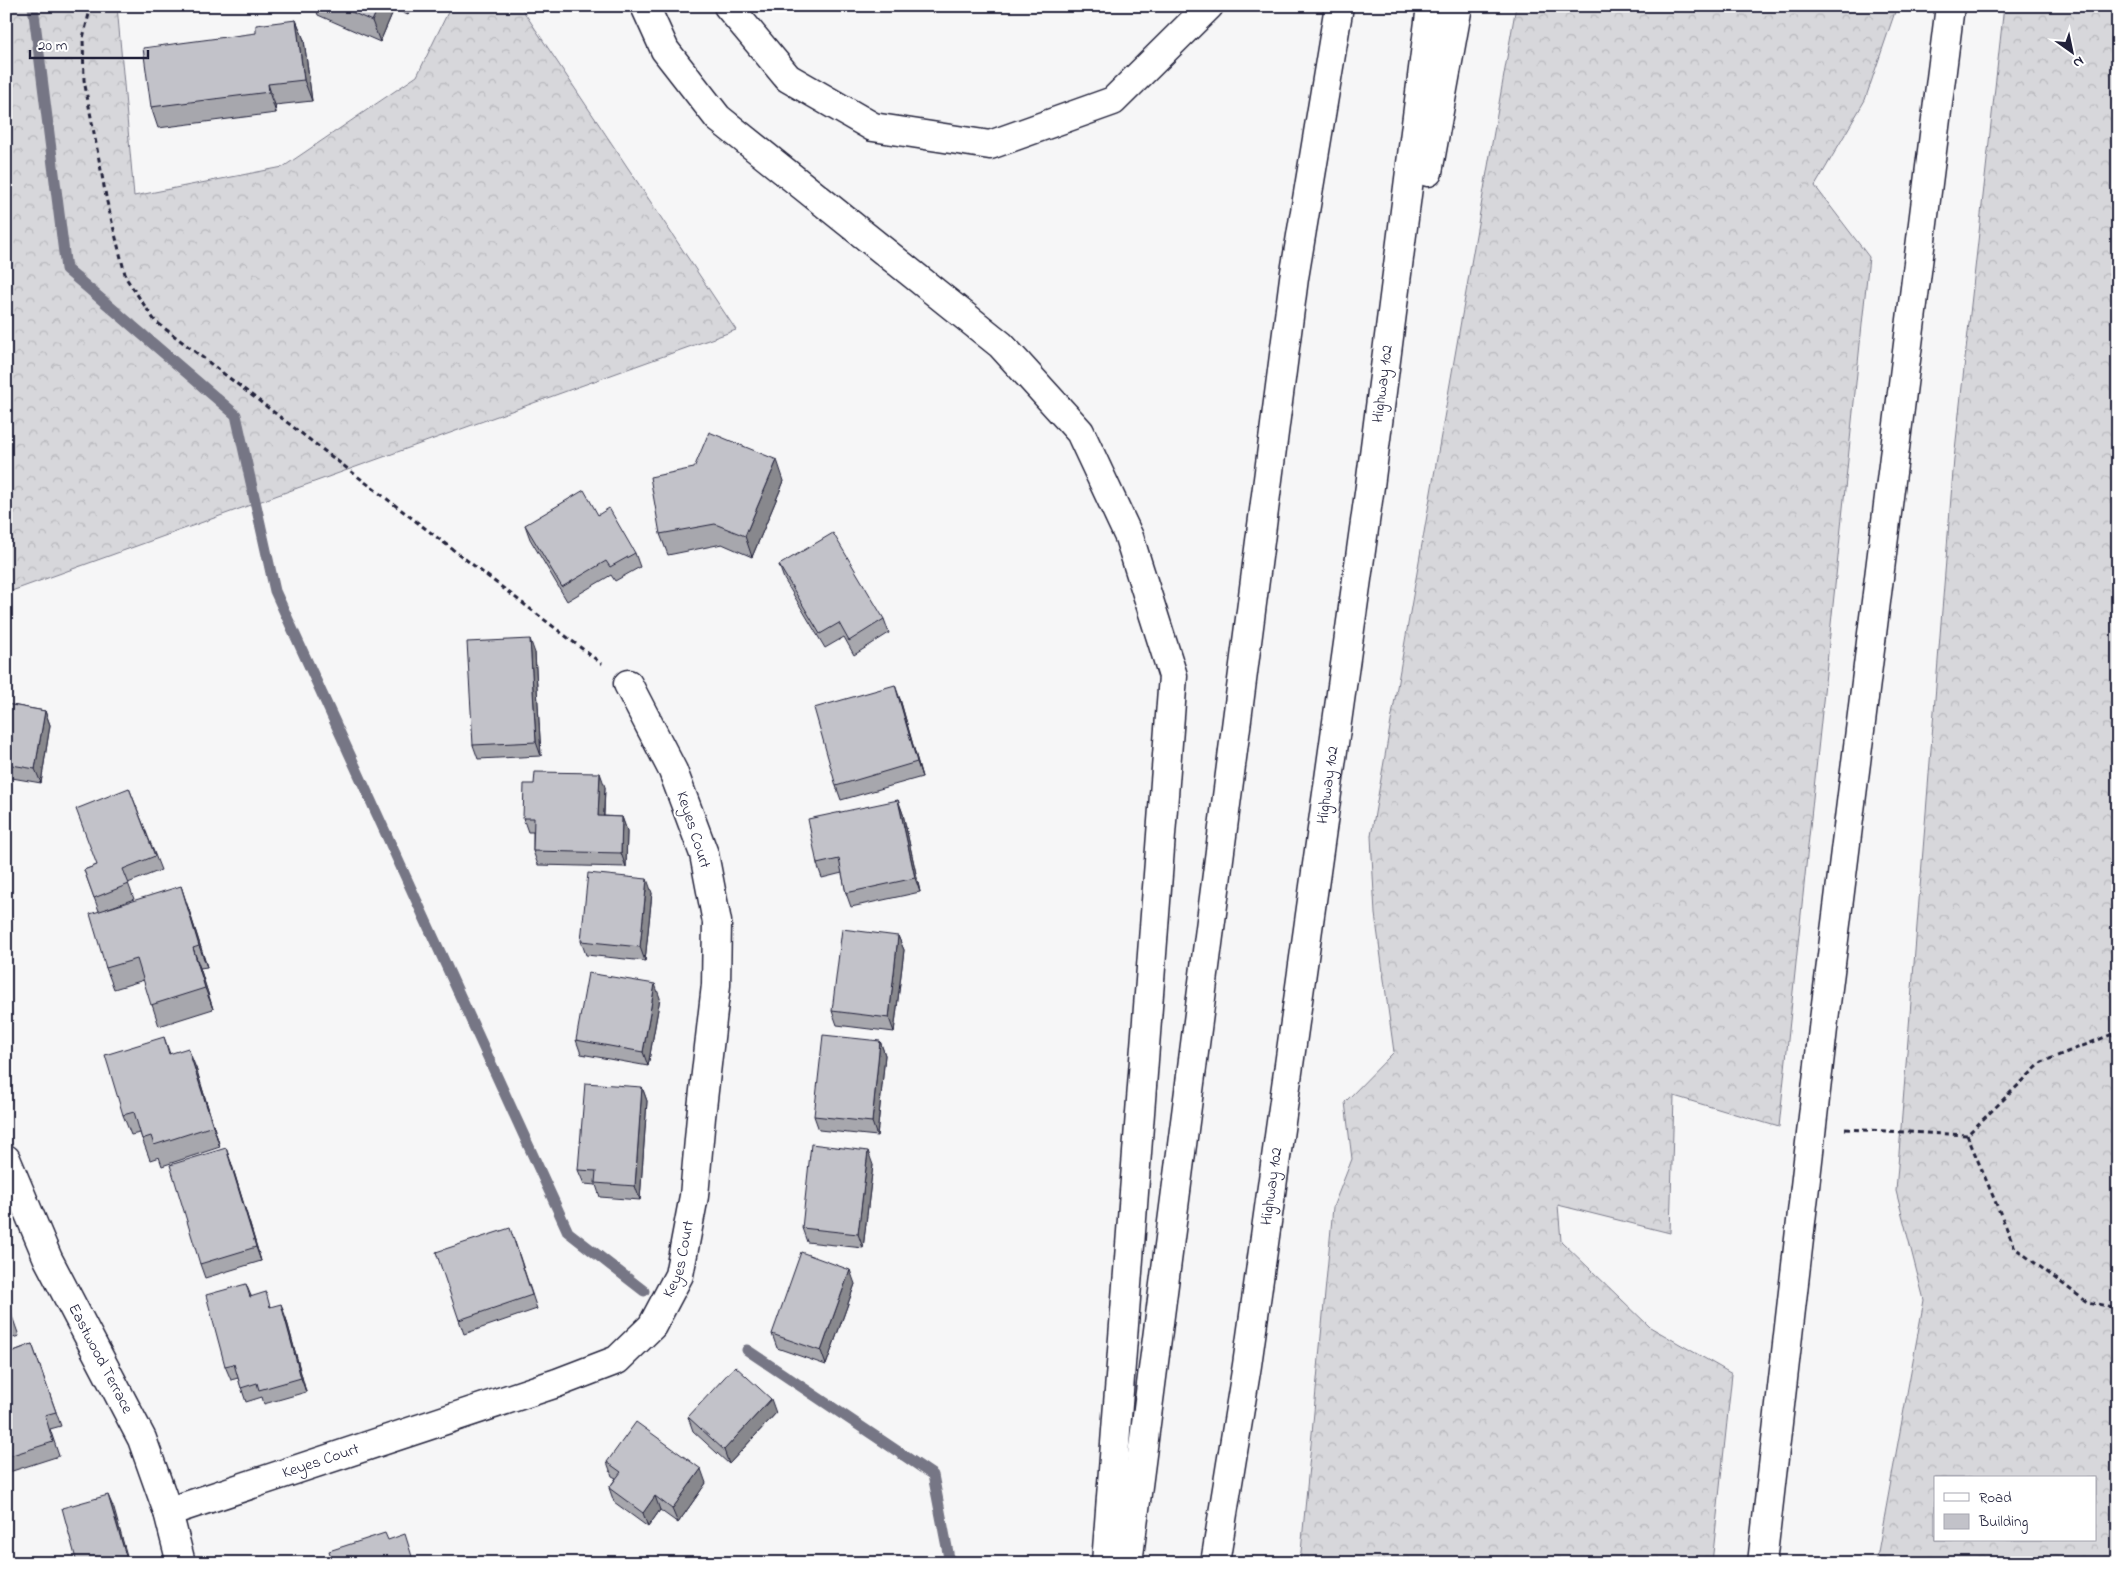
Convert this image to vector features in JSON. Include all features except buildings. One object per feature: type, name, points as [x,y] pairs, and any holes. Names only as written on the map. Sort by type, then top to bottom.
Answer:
[{"type":"main road","points":[[645,6],[664,50],[718,118],[1001,345],[1080,432],[1129,537],[1173,676],[1106,1563]]},
{"type":"main road","points":[[728,6],[788,78],[872,127],[990,145],[1113,101],[1209,6]]},
{"type":"main road","points":[[1128,1563],[1294,278],[1339,6]]},
{"type":"main road","name":"Highway 102","points":[[1215,1563],[1250,1345],[1370,486],[1432,6]]},
{"type":"main road","points":[[1370,486],[1458,6]]},
{"type":"main road","points":[[1762,1563],[1812,1128],[1950,6]]},
{"type":"main road","name":"Keyes Court","points":[[168,1512],[566,1379],[617,1360],[652,1326],[678,1275],[694,1196],[700,1117],[716,985],[717,922],[704,854],[677,780],[628,684]]},
{"type":"main road","name":"Eastwood Terrace","points":[[6,1160],[48,1259],[142,1439],[168,1512],[181,1563]]},
{"type":"path","points":[[91,6],[84,38],[84,80],[107,202],[126,278],[155,321],[628,684]]},
{"type":"path","points":[[1812,1128],[1967,1135],[2042,1062],[2118,1032]]},
{"type":"path","points":[[1967,1135],[2015,1248],[2087,1302],[2118,1308]]},
{"type":"green space","points":[[6,6],[117,6],[134,196],[283,167],[417,76],[451,6],[520,6],[736,330],[6,593]]},
{"type":"green space","points":[[1516,6],[1897,6],[1865,100],[1815,186],[1869,257],[1779,1127],[1674,1096],[1670,1233],[1558,1205],[1561,1241],[1650,1327],[1732,1374],[1712,1563],[1300,1563],[1333,1207],[1352,1159],[1345,1102],[1394,1052],[1375,914],[1371,836]]},
{"type":"green space","points":[[2004,6],[2118,6],[2118,1563],[1876,1563],[1924,1300],[1896,1191],[1954,459]]},
{"type":"waterway","points":[[33,6],[66,269],[236,415],[275,591],[568,1232],[644,1291]]},
{"type":"waterway","points":[[747,1350],[933,1475],[950,1563]]}]
